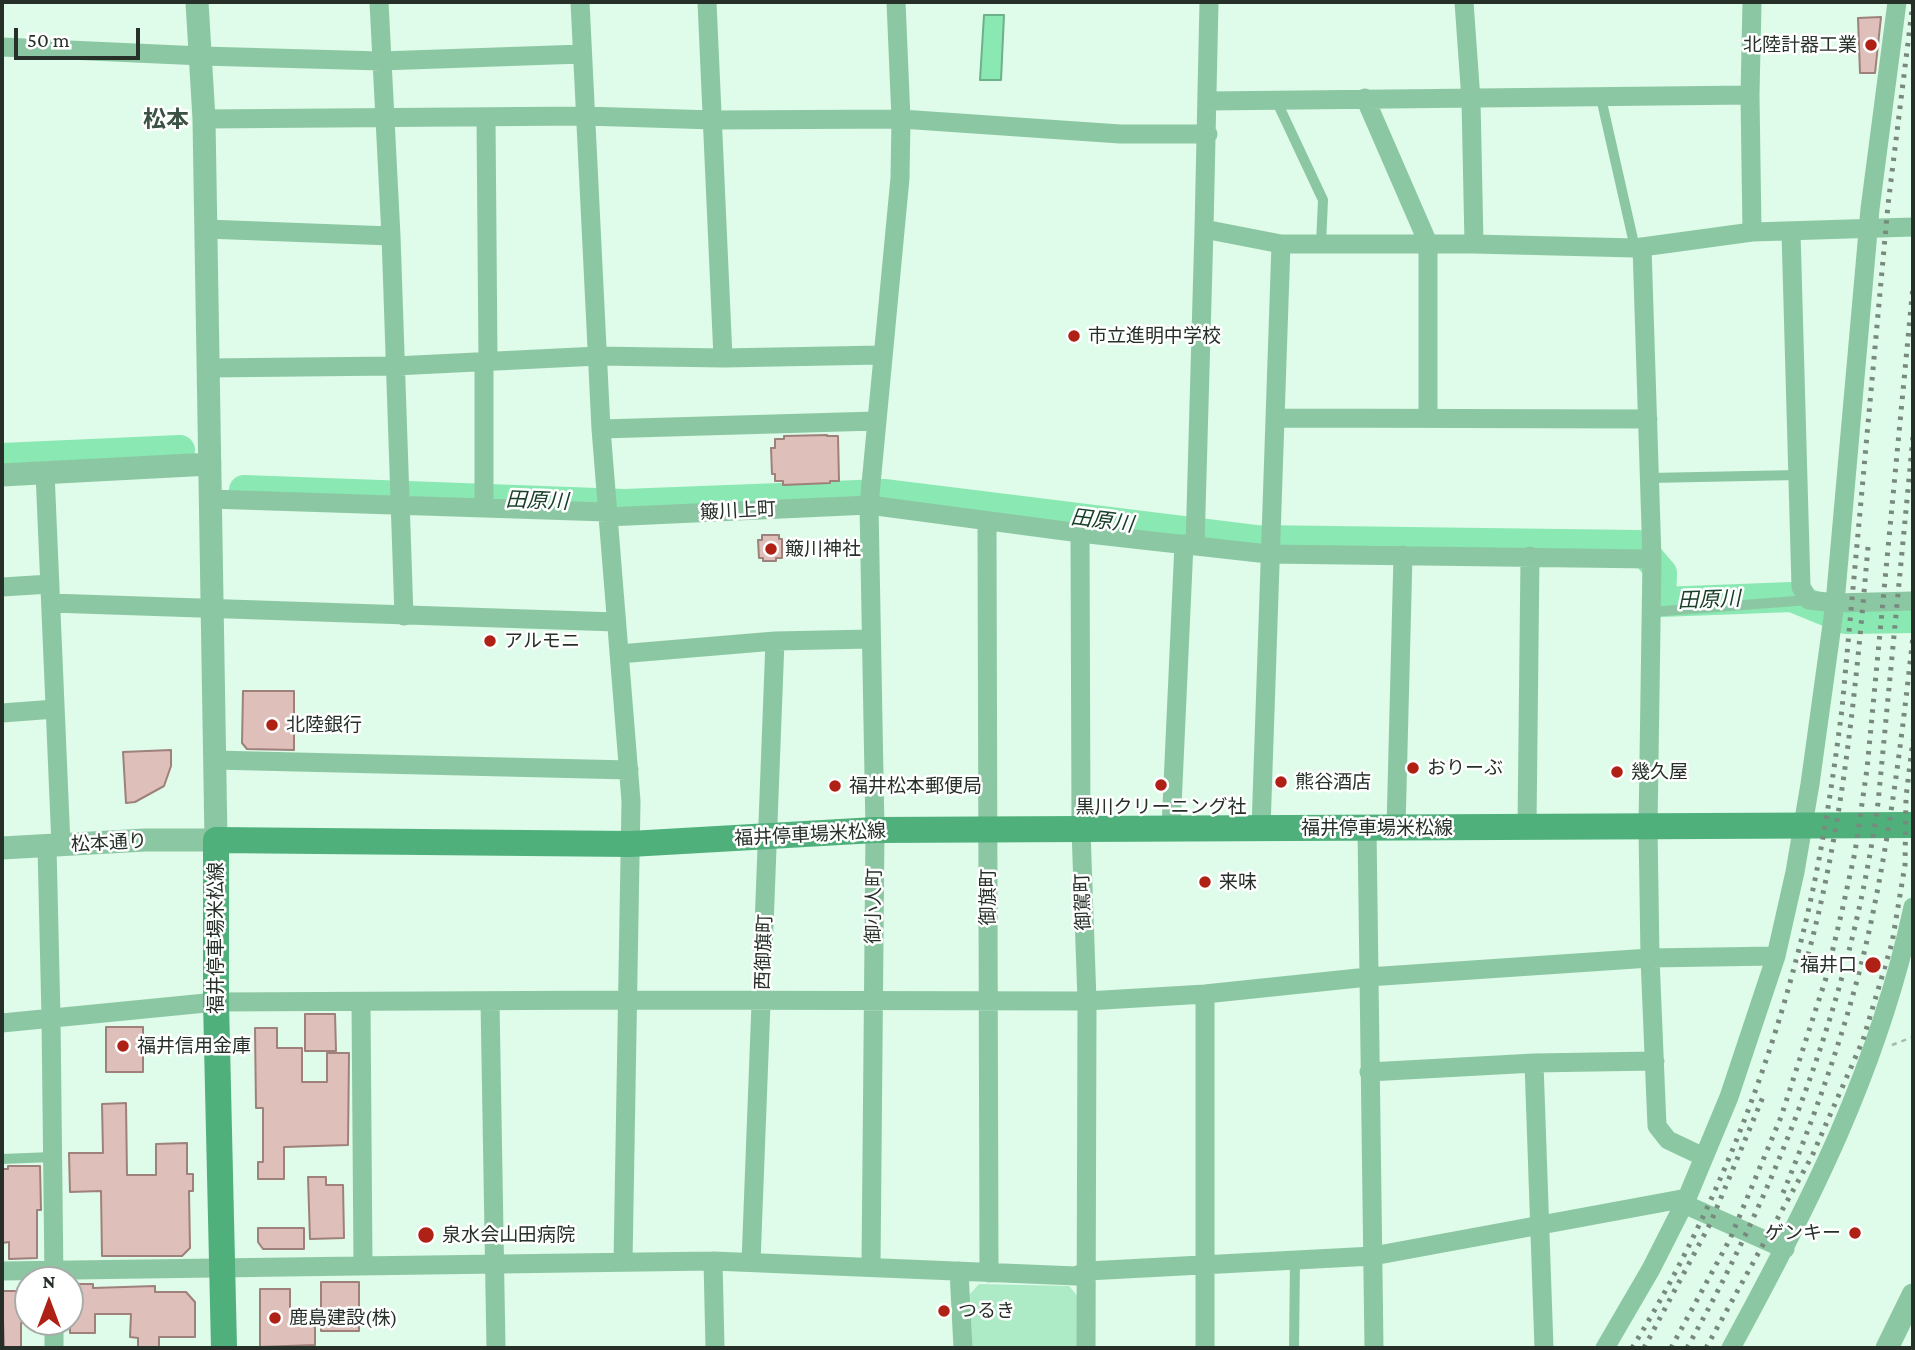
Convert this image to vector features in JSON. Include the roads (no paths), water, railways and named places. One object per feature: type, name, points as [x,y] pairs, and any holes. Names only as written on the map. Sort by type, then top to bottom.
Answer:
[{"type":"main road","name":"福井停車場米松線","points":[[224,1348],[216,1002],[216,841],[630,844],[875,830],[1913,825]]},
{"type":"street","points":[[197,2],[204,119],[216,841]]},
{"type":"street","points":[[379,2],[391,236],[404,616]]},
{"type":"street","points":[[580,2],[606,514],[629,770],[623,1262]]},
{"type":"street","points":[[707,2],[723,358]]},
{"type":"street","name":"御小人町","points":[[871,1266],[875,830],[870,505],[900,178],[897,2]]},
{"type":"street","points":[[1171,828],[1190,545],[1208,134],[1209,2]]},
{"type":"street","points":[[1464,2],[1471,100],[1474,244]]},
{"type":"street","points":[[1752,2],[1752,232]]},
{"type":"street","points":[[1605,1348],[1651,1269],[1686,1201],[1729,1097],[1776,956],[1802,826],[1836,603],[1868,229],[1897,2]]},
{"type":"street","points":[[3,42],[202,57],[381,61],[582,54]]},
{"type":"street","points":[[1208,101],[1750,95]]},
{"type":"street","points":[[1365,98],[1428,243],[1428,418]]},
{"type":"street","points":[[204,119],[586,116],[714,120],[901,119],[1120,134],[1208,134]]},
{"type":"street","points":[[484,507],[486,117]]},
{"type":"street","points":[[1204,229],[1281,244],[1428,243],[1638,247],[1752,232],[1913,227]]},
{"type":"street","points":[[206,229],[391,236]]},
{"type":"street","points":[[1791,232],[1801,587],[1810,600],[1836,603],[1913,601]]},
{"type":"street","points":[[1261,828],[1268,554],[1281,244]]},
{"type":"street","points":[[1638,247],[1652,559],[1648,827],[1657,1126],[1668,1140],[1704,1157]]},
{"type":"street","points":[[208,368],[395,366],[598,356],[723,358],[882,355]]},
{"type":"street","points":[[1275,418],[1647,419]]},
{"type":"street","points":[[601,429],[876,421]]},
{"type":"street","points":[[2,475],[210,464]]},
{"type":"street","points":[[45,472],[55,709],[51,1018],[53,1266]]},
{"type":"street","name":"簸川上町","points":[[210,499],[484,507],[606,514],[870,505],[987,522],[1268,554],[1652,559]]},
{"type":"street","name":"御旗町","points":[[987,522],[989,1273]]},
{"type":"street","name":"御駕町","points":[[1080,533],[1081,830],[1087,1001],[1086,1348]]},
{"type":"street","points":[[1396,828],[1403,555]]},
{"type":"street","points":[[1527,827],[1530,556]]},
{"type":"street","points":[[2,587],[211,608],[616,622]]},
{"type":"street","points":[[619,654],[775,641],[871,639]]},
{"type":"street","name":"西御旗町","points":[[751,1262],[775,641]]},
{"type":"street","points":[[2,713],[55,709]]},
{"type":"street","points":[[214,760],[629,770]]},
{"type":"street","points":[[1367,828],[1374,1348]]},
{"type":"street","name":"松本通り","points":[[2,848],[145,840],[216,841]]},
{"type":"street","points":[[1731,1348],[1785,1249],[1831,1156],[1870,1059],[1894,986],[1913,907]]},
{"type":"street","points":[[2,1023],[216,1002],[1087,1001],[1205,994],[1368,977],[1650,958],[1776,956]]},
{"type":"street","points":[[1205,994],[1205,1348]]},
{"type":"street","points":[[490,1001],[496,1348]]},
{"type":"street","points":[[361,1002],[363,1265]]},
{"type":"street","points":[[1369,1072],[1534,1063],[1654,1061]]},
{"type":"street","points":[[1534,1063],[1544,1348]]},
{"type":"street","points":[[84,1274],[222,1267],[713,1261],[1076,1276],[1087,1271],[1373,1256],[1540,1224],[1686,1201],[1785,1249]]},
{"type":"street","points":[[713,1261],[715,1348]]},
{"type":"street","points":[[959,1271],[963,1348]]},
{"type":"street","points":[[1887,1348],[1913,1295]]},
{"type":"lane","points":[[1601,98],[1638,247]]},
{"type":"lane","points":[[1276,99],[1323,200],[1321,244]]},
{"type":"lane","points":[[1649,478],[1798,475]]},
{"type":"lane","points":[[1651,612],[1810,600]]},
{"type":"lane","points":[[2,1158],[52,1157]]},
{"type":"lane","points":[[1294,1348],[1295,1260]]},
{"type":"waterway","name":"田原川","points":[[2,458],[180,450]]},
{"type":"waterway","name":"田原川","points":[[244,490],[624,504],[884,494],[1255,540],[1638,545],[1662,573],[1661,602],[1792,597],[1846,619],[1913,618]]},
{"type":"railway","points":[[1632,1348],[1683,1258],[1747,1113],[1781,1013],[1811,901],[1842,709],[1888,205],[1913,2]]},
{"type":"railway","points":[[1671,1348],[1730,1239],[1781,1117],[1826,978],[1842,911],[1855,852],[1867,769],[1913,286]]},
{"type":"railway","points":[[1687,1348],[1753,1219],[1782,1152],[1831,1015],[1850,945],[1878,803],[1913,437]]},
{"type":"railway","points":[[1808,955],[1840,804],[1868,547]]},
{"type":"railway","points":[[1783,1193],[1831,1066],[1868,936],[1895,787],[1913,636]]},
{"type":"railway","points":[[1706,1348],[1812,1156],[1863,1040],[1892,943],[1905,865],[1906,797],[1913,740]]},
{"type":"railway","points":[[1644,1348],[1710,1224],[1765,1092]]},
{"type":"place","name":"北陸計器工業","points":[[1871,45]]},
{"type":"place","name":"市立進明中学校","points":[[1074,336]]},
{"type":"place","name":"簸川神社","points":[[771,549]]},
{"type":"place","name":"アルモニ","points":[[490,641]]},
{"type":"place","name":"北陸銀行","points":[[272,725]]},
{"type":"place","name":"おりーぶ","points":[[1413,768]]},
{"type":"place","name":"幾久屋","points":[[1617,772]]},
{"type":"place","name":"熊谷酒店","points":[[1281,782]]},
{"type":"place","name":"黒川クリーニング社","points":[[1161,785]]},
{"type":"place","name":"福井松本郵便局","points":[[835,786]]},
{"type":"place","name":"来味","points":[[1205,882]]},
{"type":"place","name":"福井口","points":[[1873,965]]},
{"type":"place","name":"福井信用金庫","points":[[123,1046]]},
{"type":"place","name":"ゲンキー","points":[[1855,1233]]},
{"type":"place","name":"泉水会山田病院","points":[[426,1235]]},
{"type":"place","name":"つるき","points":[[944,1311]]},
{"type":"place","name":"鹿島建設(株)","points":[[275,1318]]},
{"type":"district","name":"松本","points":[[166,120]]}]
